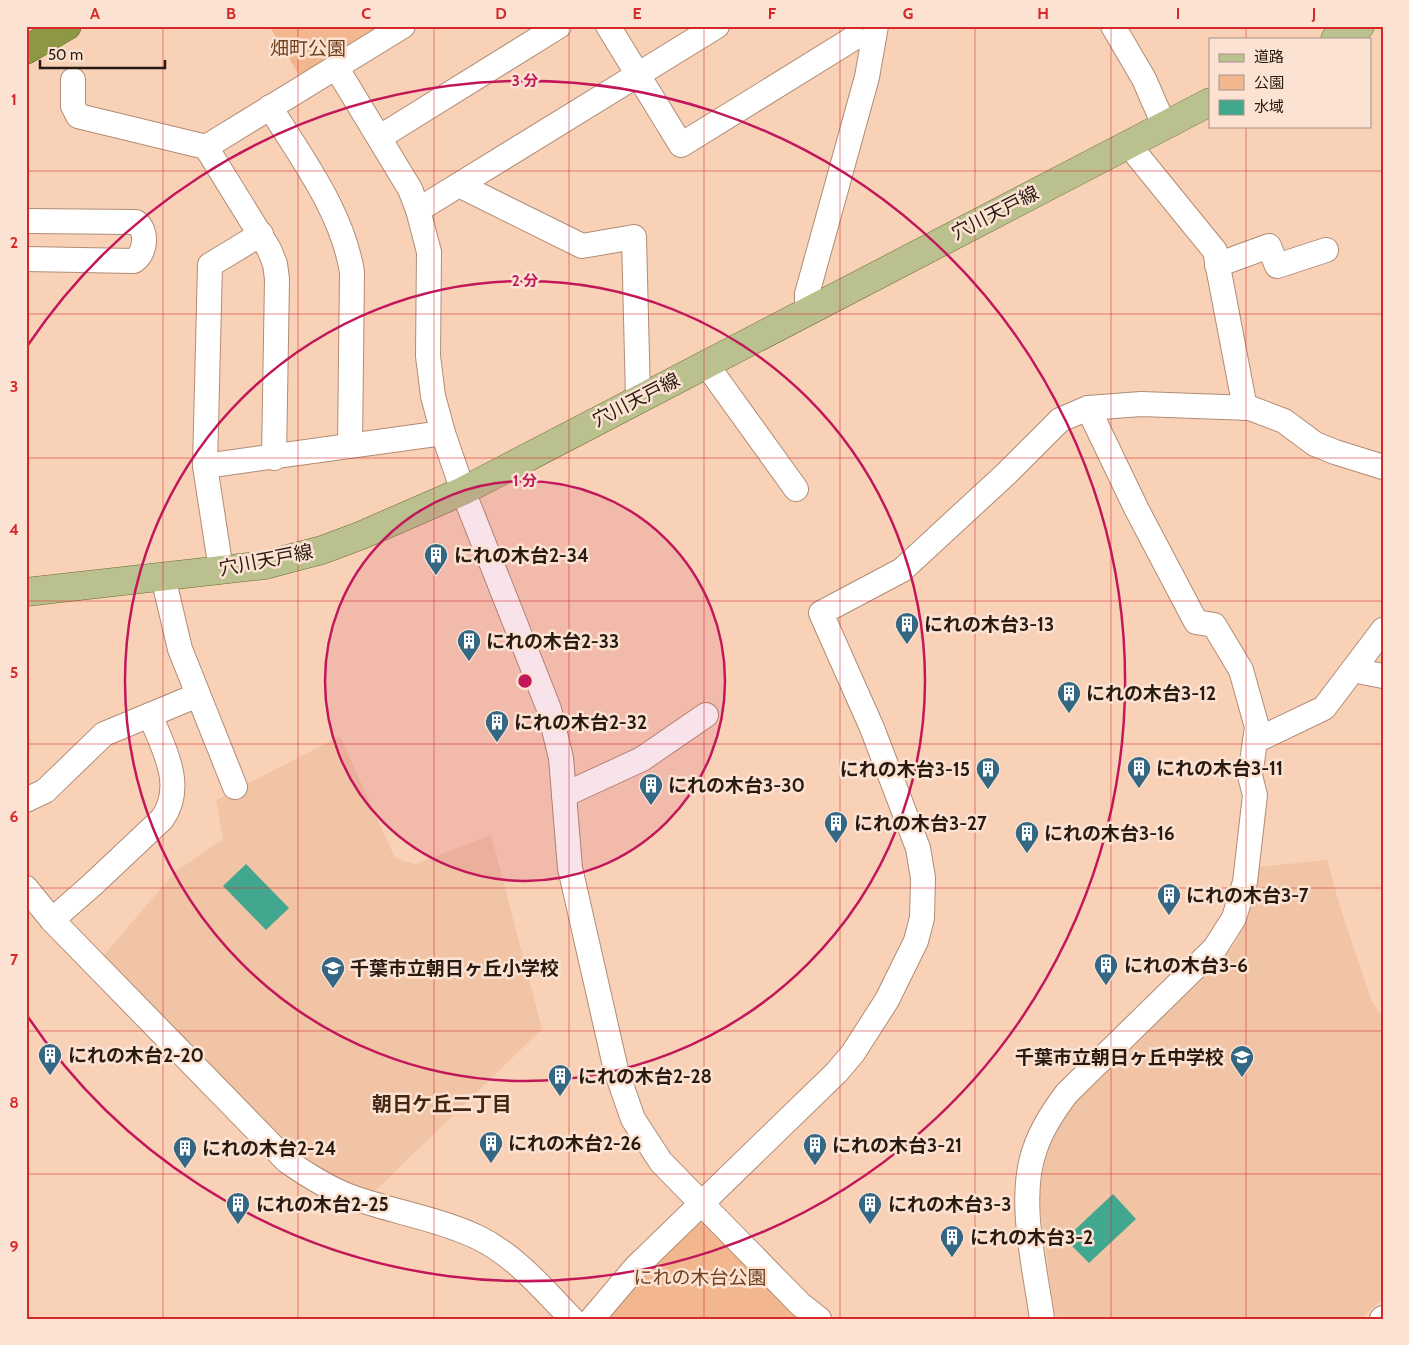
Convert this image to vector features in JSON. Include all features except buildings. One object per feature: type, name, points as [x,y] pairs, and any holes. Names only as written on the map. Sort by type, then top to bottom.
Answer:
[{"type":"highway","points":[[26,50],[67,26]]},
{"type":"main road","points":[[1338,38],[1360,26]]},
{"type":"main road","name":"穴川天戸線","points":[[26,592],[264,565],[322,550],[362,535],[463,490],[1209,102]]},
{"type":"street","points":[[206,147],[403,26]]},
{"type":"street","points":[[380,137],[559,26]]},
{"type":"street","points":[[608,26],[681,145],[851,32],[870,55]]},
{"type":"street","points":[[418,210],[717,26]]},
{"type":"street","points":[[807,312],[807,294],[867,77],[876,26]]},
{"type":"street","points":[[1113,26],[1144,79],[1164,125]]},
{"type":"street","points":[[336,67],[410,189],[418,210],[429,252],[428,356],[430,378],[443,434],[549,709],[561,758],[570,868],[616,1070],[626,1103],[633,1119],[661,1162],[800,1304],[819,1319]]},
{"type":"street","points":[[72,80],[73,106],[78,116],[206,147],[261,234],[275,264],[277,279],[274,458]]},
{"type":"street","points":[[270,107],[326,198],[344,236],[349,255],[352,272],[350,446]]},
{"type":"street","points":[[1128,144],[1215,251],[1245,408]]},
{"type":"street","points":[[459,185],[582,246],[634,237],[638,398]]},
{"type":"street","points":[[26,221],[136,222],[141,226],[143,234],[143,251],[134,261],[26,259]]},
{"type":"street","points":[[221,570],[205,466],[210,265],[261,234]]},
{"type":"street","points":[[1218,265],[1269,246],[1277,266],[1326,250]]},
{"type":"street","points":[[706,364],[796,488]]},
{"type":"street","points":[[592,1319],[636,1267],[836,1072],[853,1053],[887,1000],[916,941],[922,918],[923,878],[918,848],[872,728],[821,613],[902,570],[1006,474],[1060,420],[1088,408],[1141,404],[1250,408],[1284,421],[1315,444],[1383,467]]},
{"type":"street","points":[[1042,1319],[1027,1207],[1030,1168],[1035,1150],[1052,1113],[1068,1093],[1216,948],[1234,918],[1245,882],[1255,795],[1250,776],[1257,727],[1241,670],[1214,625],[1196,622],[1137,510],[1088,408]]},
{"type":"street","points":[[205,466],[443,434]]},
{"type":"street","points":[[163,577],[180,649],[235,786]]},
{"type":"street","points":[[1255,741],[1324,708],[1383,630]]},
{"type":"street","points":[[1353,670],[1383,676]]},
{"type":"street","points":[[26,800],[45,791],[104,734],[198,695]]},
{"type":"street","points":[[564,796],[642,759],[706,714]]},
{"type":"street","points":[[52,920],[92,885],[170,808],[173,775],[150,715]]},
{"type":"street","points":[[26,888],[52,920],[287,1160],[317,1180],[352,1197],[449,1225],[479,1238],[520,1266],[572,1319]]},
{"type":"shaded area","name":"千葉市立朝日ヶ丘小学校","points":[[340,736],[395,858],[415,864],[491,835],[542,1029],[374,1192],[335,1178],[297,1154],[103,956],[175,872],[223,839],[216,800]]},
{"type":"shaded area","name":"千葉市立朝日ヶ丘中学校","points":[[1327,860],[1342,913],[1372,1002],[1383,1017],[1383,1298],[1361,1319],[1061,1319],[1054,1314],[1039,1195],[1045,1157],[1062,1119],[1072,1106],[1225,956],[1236,942],[1253,902],[1259,867]]},
{"type":"green space","name":"畑町公園","points":[[269,26],[386,26],[301,78]]},
{"type":"green space","name":"にれの木台公園","points":[[706,1222],[810,1319],[601,1319],[694,1224]]},
{"type":"water","points":[[246,864],[289,908],[266,930],[223,886]]},
{"type":"water","points":[[1113,1194],[1136,1219],[1089,1263],[1065,1239]]},
{"type":"place","name":"にれの木台2-34","points":[[436,576]]},
{"type":"place","name":"にれの木台3-13","points":[[907,645]]},
{"type":"place","name":"にれの木台2-33","points":[[469,662]]},
{"type":"place","name":"にれの木台3-12","points":[[1069,714]]},
{"type":"place","name":"にれの木台2-32","points":[[497,743]]},
{"type":"place","name":"にれの木台3-11","points":[[1139,789]]},
{"type":"place","name":"にれの木台3-15","points":[[988,790]]},
{"type":"place","name":"にれの木台3-30","points":[[651,806]]},
{"type":"place","name":"にれの木台3-27","points":[[836,844]]},
{"type":"place","name":"にれの木台3-16","points":[[1027,854]]},
{"type":"place","name":"にれの木台3-7","points":[[1169,916]]},
{"type":"place","name":"にれの木台3-6","points":[[1106,986]]},
{"type":"place","name":"千葉市立朝日ヶ丘小学校","points":[[333,989]]},
{"type":"place","name":"にれの木台2-20","points":[[50,1076]]},
{"type":"place","name":"千葉市立朝日ヶ丘中学校","points":[[1242,1078]]},
{"type":"place","name":"にれの木台2-28","points":[[560,1097]]},
{"type":"place","name":"にれの木台2-26","points":[[491,1164]]},
{"type":"place","name":"にれの木台3-21","points":[[815,1166]]},
{"type":"place","name":"にれの木台2-24","points":[[185,1169]]},
{"type":"place","name":"にれの木台2-25","points":[[238,1225]]},
{"type":"place","name":"にれの木台3-3","points":[[870,1225]]},
{"type":"place","name":"にれの木台3-2","points":[[952,1258]]},
{"type":"district","name":"朝日ケ丘二丁目","points":[[442,1104]]}]
